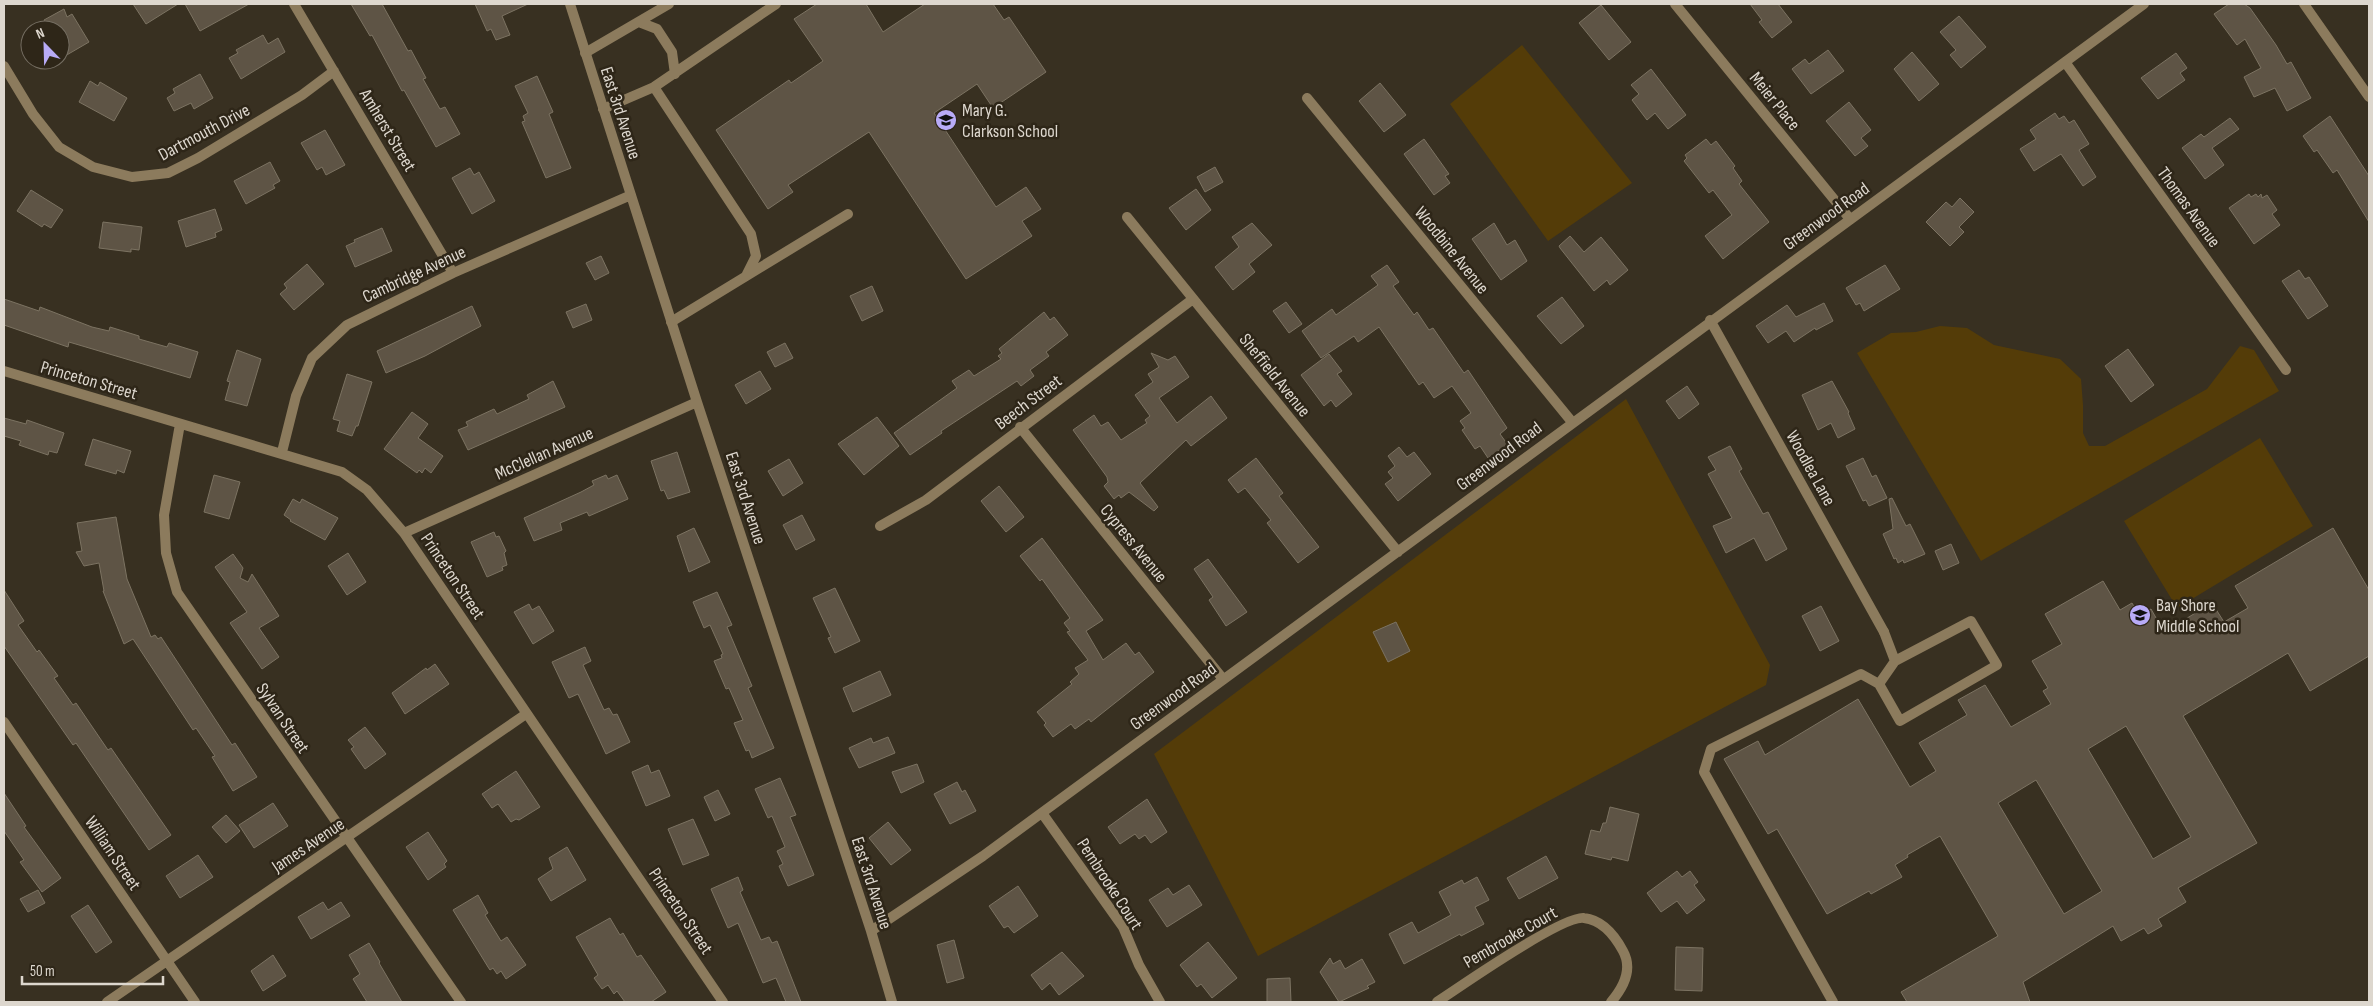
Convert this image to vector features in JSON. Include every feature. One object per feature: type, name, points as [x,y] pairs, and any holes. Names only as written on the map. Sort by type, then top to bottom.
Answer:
[{"type":"street","name":"Amherst Street","points":[[294,4],[454,272]]},
{"type":"street","name":"East 3rd Avenue","points":[[570,4],[671,322],[871,931],[892,1002]]},
{"type":"street","points":[[586,53],[668,4]]},
{"type":"street","points":[[603,109],[654,87],[776,4]]},
{"type":"street","name":"Meier Place","points":[[1675,4],[1850,219]]},
{"type":"street","name":"Greenwood Road","points":[[871,931],[983,856],[1398,552],[1710,320],[2144,4]]},
{"type":"street","points":[[2304,4],[2369,97]]},
{"type":"street","points":[[639,22],[657,29],[672,52],[675,74]]},
{"type":"street","name":"Thomas Avenue","points":[[2065,62],[2286,370]]},
{"type":"street","name":"Dartmouth Drive","points":[[4,66],[33,114],[58,147],[93,167],[132,177],[168,173],[198,158],[302,96],[334,71]]},
{"type":"street","points":[[654,87],[751,234],[756,256],[746,276]]},
{"type":"street","name":"Woodbine Avenue","points":[[1308,98],[1572,422]]},
{"type":"street","name":"Cambridge Avenue","points":[[282,452],[296,396],[312,358],[346,325],[454,272],[631,195]]},
{"type":"street","points":[[671,322],[848,214]]},
{"type":"street","name":"Sheffield Avenue","points":[[1127,217],[1398,552]]},
{"type":"street","name":"Beech Street","points":[[880,526],[926,500],[1020,427],[1193,299]]},
{"type":"street","name":"Woodlea Lane","points":[[1710,320],[1884,632],[1895,661]]},
{"type":"street","name":"Princeton Street","points":[[4,372],[282,452],[342,472],[367,490],[404,533],[723,1002]]},
{"type":"street","name":"McClellan Avenue","points":[[404,533],[697,402]]},
{"type":"street","name":"Sylvan Street","points":[[180,424],[164,515],[166,553],[177,592],[461,1002]]},
{"type":"street","name":"Cypress Avenue","points":[[1020,427],[1223,679]]},
{"type":"street","points":[[1833,1002],[1704,772],[1711,749],[1861,674],[1879,684],[1900,721],[1998,665],[1971,621],[1895,661],[1879,684]]},
{"type":"street","name":"James Avenue","points":[[107,1002],[526,714]]},
{"type":"street","name":"William Street","points":[[4,722],[196,1002]]},
{"type":"street","name":"Pembrooke Court","points":[[1042,813],[1123,927],[1139,965],[1160,1002]]},
{"type":"street","name":"Pembrooke Court","points":[[1437,1002],[1475,975],[1564,922],[1584,917],[1604,926],[1617,939],[1626,957],[1627,977],[1611,1002]]},
{"type":"shaded area","points":[[1522,45],[1632,183],[1548,241],[1450,104]]},
{"type":"shaded area","points":[[1940,326],[1967,328],[1994,345],[2060,359],[2081,379],[2083,433],[2089,446],[2105,446],[2207,389],[2240,346],[2254,350],[2279,391],[1981,561],[1857,353],[1891,333],[1916,332]]},
{"type":"shaded area","points":[[1626,399],[1770,665],[1766,685],[1258,956],[1154,754]]},
{"type":"shaded area","points":[[2260,438],[2313,526],[2177,608],[2124,521]]},
{"type":"building","points":[[133,4],[178,4],[146,24]]},
{"type":"building","points":[[185,4],[249,4],[200,31]]},
{"type":"building","points":[[351,4],[382,4],[408,51],[411,50],[426,78],[423,79],[440,109],[445,107],[460,134],[436,147],[404,90],[402,91],[372,35],[370,36]]},
{"type":"building","points":[[475,4],[528,4],[502,16],[510,35],[496,40],[491,29],[487,31]]},
{"type":"building","points":[[817,4],[866,4],[883,32],[925,4],[993,4],[1004,20],[1009,17],[1046,72],[993,108],[977,84],[934,113],[996,207],[1026,187],[1041,209],[1022,221],[1032,236],[966,279],[869,132],[788,185],[793,192],[768,209],[716,130],[789,80],[791,83],[823,61],[794,19]]},
{"type":"building","points":[[1750,4],[1778,4],[1792,22],[1772,38],[1759,22],[1762,20]]},
{"type":"building","points":[[2229,4],[2244,4],[2250,8],[2287,64],[2291,62],[2311,98],[2287,111],[2275,88],[2254,97],[2244,77],[2261,68],[2245,39],[2237,45],[2214,14]]},
{"type":"building","points":[[1601,5],[1631,42],[1609,60],[1579,23]]},
{"type":"building","points":[[64,9],[67,17],[72,14],[89,42],[70,53],[70,20],[44,20]]},
{"type":"building","points":[[1959,16],[1986,47],[1961,68],[1950,55],[1956,50],[1940,32]]},
{"type":"building","points":[[263,35],[268,44],[278,38],[285,52],[241,79],[229,58],[238,53],[236,50]]},
{"type":"building","points":[[1828,50],[1844,71],[1811,94],[1792,69],[1805,59],[1809,64]]},
{"type":"building","points":[[1912,52],[1939,84],[1919,101],[1894,69]]},
{"type":"building","points":[[2176,53],[2187,68],[2180,73],[2185,80],[2158,99],[2141,78]]},
{"type":"building","points":[[1651,69],[1686,115],[1668,129],[1655,113],[1647,120],[1632,100],[1639,94],[1631,85]]},
{"type":"building","points":[[200,74],[213,98],[194,109],[191,103],[174,111],[167,98],[175,93],[173,89]]},
{"type":"building","points":[[537,76],[553,112],[549,114],[571,168],[546,178],[522,122],[525,121],[523,116],[528,113],[515,86]]},
{"type":"building","points":[[90,81],[98,86],[100,82],[127,98],[114,121],[79,102]]},
{"type":"building","points":[[1380,83],[1406,115],[1384,132],[1359,101]]},
{"type":"building","points":[[1849,102],[1871,130],[1861,138],[1868,146],[1855,156],[1826,121]]},
{"type":"building","points":[[2055,113],[2059,119],[2064,116],[2069,123],[2074,120],[2089,144],[2079,150],[2096,177],[2083,186],[2061,154],[2034,171],[2020,149],[2036,139],[2030,130]]},
{"type":"building","points":[[2330,116],[2369,176],[2369,222],[2337,170],[2333,173],[2317,150],[2314,152],[2303,136]]},
{"type":"building","points":[[2230,118],[2239,129],[2212,148],[2224,165],[2205,179],[2182,148],[2201,134],[2204,137]]},
{"type":"building","points":[[325,130],[345,165],[326,175],[322,167],[317,170],[301,143]]},
{"type":"building","points":[[1424,139],[1449,174],[1445,176],[1450,183],[1434,195],[1404,154]]},
{"type":"building","points":[[1706,139],[1711,145],[1716,141],[1735,166],[1733,168],[1742,181],[1739,184],[1769,222],[1723,259],[1705,236],[1732,215],[1713,190],[1709,193],[1684,161],[1687,158],[1685,155]]},
{"type":"building","points":[[270,162],[280,181],[273,185],[275,188],[246,204],[234,181]]},
{"type":"building","points":[[1215,167],[1223,182],[1205,192],[1197,177]]},
{"type":"building","points":[[470,168],[474,175],[479,172],[495,201],[472,214],[452,178]]},
{"type":"building","points":[[1196,189],[1211,210],[1186,230],[1169,208]]},
{"type":"building","points":[[31,190],[63,210],[51,228],[44,224],[42,227],[17,211]]},
{"type":"building","points":[[2249,194],[2251,197],[2256,194],[2258,197],[2261,194],[2262,198],[2267,195],[2277,210],[2272,214],[2280,225],[2254,244],[2229,208]]},
{"type":"building","points":[[1960,198],[1974,212],[1959,227],[1964,232],[1950,246],[1926,222],[1946,202],[1952,207]]},
{"type":"building","points":[[215,209],[222,230],[215,233],[216,237],[186,247],[178,221]]},
{"type":"building","points":[[103,222],[142,227],[139,250],[131,249],[131,252],[99,248]]},
{"type":"building","points":[[1252,223],[1272,245],[1249,264],[1255,272],[1233,290],[1215,267],[1239,247],[1232,237]]},
{"type":"building","points":[[1494,223],[1507,245],[1515,240],[1527,261],[1501,280],[1472,239]]},
{"type":"building","points":[[382,228],[392,251],[355,267],[346,246],[355,242],[354,240]]},
{"type":"building","points":[[1570,236],[1584,252],[1601,237],[1628,270],[1610,285],[1607,280],[1594,291],[1559,246]]},
{"type":"building","points":[[601,256],[609,273],[595,280],[586,263]]},
{"type":"building","points":[[307,264],[324,284],[294,310],[280,294],[287,288],[284,284]]},
{"type":"building","points":[[1387,265],[1399,282],[1393,286],[1414,315],[1417,312],[1429,330],[1433,328],[1464,373],[1468,370],[1507,428],[1500,434],[1508,445],[1488,458],[1480,446],[1475,449],[1462,430],[1465,428],[1460,421],[1471,413],[1452,386],[1434,398],[1423,382],[1419,385],[1379,327],[1358,342],[1354,336],[1321,358],[1302,331],[1332,309],[1336,315],[1378,285],[1371,276]]},
{"type":"building","points":[[1885,265],[1900,289],[1864,311],[1860,303],[1856,305],[1846,288]]},
{"type":"building","points":[[2299,270],[2305,279],[2309,277],[2328,306],[2308,319],[2282,281]]},
{"type":"building","points":[[872,286],[883,311],[862,321],[850,296]]},
{"type":"building","points":[[1562,297],[1584,326],[1561,344],[1537,316]]},
{"type":"building","points":[[4,299],[39,311],[40,307],[92,327],[109,331],[110,327],[139,336],[139,339],[167,347],[169,343],[198,352],[190,378],[69,342],[68,347],[4,325]]},
{"type":"building","points":[[1286,302],[1302,324],[1289,333],[1273,311]]},
{"type":"building","points":[[1824,303],[1833,321],[1816,330],[1815,328],[1794,342],[1786,331],[1768,343],[1756,326],[1787,305],[1796,317]]},
{"type":"building","points":[[586,304],[592,320],[573,328],[566,312]]},
{"type":"building","points":[[472,306],[481,326],[425,356],[386,373],[377,351]]},
{"type":"building","points":[[1044,312],[1050,320],[1054,317],[1068,335],[1046,352],[1049,356],[1030,370],[1034,376],[1021,386],[1017,381],[941,431],[942,433],[910,455],[894,433],[957,388],[952,381],[969,370],[974,376],[1001,359],[998,356],[1002,353],[999,349]]},
{"type":"building","points":[[785,343],[793,358],[775,367],[767,352]]},
{"type":"building","points":[[2128,349],[2154,385],[2131,402],[2105,366]]},
{"type":"building","points":[[237,350],[261,359],[247,406],[225,400],[230,382],[227,381]]},
{"type":"building","points":[[1151,353],[1168,360],[1175,356],[1189,377],[1159,398],[1177,423],[1211,396],[1227,418],[1191,446],[1186,440],[1140,483],[1158,507],[1154,511],[1129,492],[1121,498],[1119,495],[1114,499],[1104,486],[1108,482],[1107,477],[1073,430],[1094,415],[1101,426],[1108,422],[1121,440],[1147,423],[1145,420],[1150,416],[1135,395],[1153,382],[1148,374],[1159,367]]},
{"type":"building","points":[[1329,354],[1342,371],[1337,374],[1352,394],[1336,407],[1331,400],[1324,406],[1301,375]]},
{"type":"building","points":[[760,371],[771,389],[746,404],[735,385]]},
{"type":"building","points":[[347,374],[372,382],[358,426],[356,426],[352,436],[337,431],[340,421],[333,419]]},
{"type":"building","points":[[553,381],[565,407],[468,450],[458,430],[468,426],[466,422],[494,409],[497,414],[529,399],[527,395]]},
{"type":"building","points":[[1832,381],[1849,412],[1855,429],[1838,438],[1831,423],[1818,430],[1802,395]]},
{"type":"building","points":[[1687,386],[1699,404],[1679,419],[1666,401]]},
{"type":"building","points":[[412,412],[428,424],[418,438],[443,456],[431,473],[425,468],[422,473],[419,470],[417,473],[384,449]]},
{"type":"building","points":[[877,417],[899,446],[864,475],[838,444]]},
{"type":"building","points":[[4,418],[26,424],[27,420],[64,433],[57,453],[49,451],[48,455],[19,445],[21,441],[4,436]]},
{"type":"building","points":[[93,439],[131,451],[124,473],[117,470],[116,474],[85,465]]},
{"type":"building","points":[[1730,446],[1742,469],[1739,471],[1763,514],[1768,512],[1787,549],[1766,561],[1754,538],[1726,553],[1713,526],[1732,518],[1708,474],[1716,470],[1708,457]]},
{"type":"building","points":[[1399,447],[1407,457],[1414,452],[1431,474],[1398,501],[1385,484],[1393,478],[1388,472],[1395,466],[1388,456]]},
{"type":"building","points":[[677,452],[690,492],[668,499],[664,490],[661,491],[651,461]]},
{"type":"building","points":[[1256,458],[1283,493],[1279,496],[1319,547],[1298,563],[1267,523],[1271,520],[1245,488],[1238,493],[1228,480]]},
{"type":"building","points":[[1863,458],[1872,477],[1876,475],[1887,498],[1869,506],[1866,500],[1863,501],[1846,466]]},
{"type":"building","points":[[789,459],[803,483],[783,496],[768,471]]},
{"type":"building","points":[[214,475],[240,482],[229,519],[204,512]]},
{"type":"building","points":[[606,475],[608,479],[617,475],[628,499],[589,516],[587,512],[560,523],[562,530],[534,541],[524,518],[581,492],[594,485],[592,481]]},
{"type":"building","points":[[999,486],[1024,517],[1006,532],[981,501]]},
{"type":"building","points":[[1892,498],[1906,526],[1910,524],[1925,554],[1904,563],[1903,560],[1898,563],[1896,558],[1894,559],[1883,534],[1893,529],[1889,499]]},
{"type":"building","points":[[293,499],[300,503],[302,499],[338,518],[325,540],[290,521],[284,515]]},
{"type":"building","points":[[802,515],[815,540],[796,550],[783,525]]},
{"type":"building","points":[[116,517],[127,579],[151,637],[155,635],[158,639],[161,637],[232,745],[235,743],[257,777],[233,791],[212,757],[215,756],[196,728],[193,730],[133,639],[124,644],[103,591],[99,563],[84,566],[76,552],[82,551],[77,523]]},
{"type":"building","points":[[694,528],[710,562],[689,572],[677,536]]},
{"type":"building","points":[[2333,528],[2369,590],[2369,656],[2310,691],[2288,653],[2183,716],[2257,843],[2178,888],[2186,902],[2158,919],[2162,926],[2148,934],[2144,928],[2121,941],[2113,926],[2023,982],[2030,1002],[1907,1002],[1901,992],[1998,936],[1940,836],[1907,855],[1908,857],[1895,865],[1902,877],[1871,894],[1869,891],[1827,914],[1777,829],[1768,834],[1724,759],[1758,741],[1765,755],[1858,699],[1910,787],[1936,771],[1919,743],[1967,715],[1958,700],[1985,685],[2011,727],[2051,704],[2043,691],[2048,688],[2032,661],[2062,644],[2045,614],[2103,581],[2120,610],[2132,603],[2139,615],[2151,609],[2164,632],[2212,603],[2224,622],[2248,608],[2235,586]],"holes":[[[2126,726],[2191,837],[2153,859],[2088,749]],[[2036,780],[2102,891],[2064,914],[1998,803]]]},
{"type":"building","points":[[494,532],[496,537],[499,536],[506,551],[504,553],[507,565],[502,567],[503,570],[487,577],[471,542]]},
{"type":"building","points":[[1042,538],[1103,620],[1086,631],[1103,660],[1126,643],[1135,655],[1139,652],[1154,672],[1091,722],[1089,719],[1075,729],[1071,724],[1053,737],[1044,725],[1046,723],[1037,712],[1072,684],[1070,682],[1079,674],[1075,668],[1088,660],[1067,632],[1070,631],[1064,623],[1070,618],[1042,579],[1040,581],[1020,556]]},
{"type":"building","points":[[1951,544],[1959,563],[1943,570],[1935,551]]},
{"type":"building","points":[[348,553],[366,582],[347,595],[328,566]]},
{"type":"building","points":[[233,554],[243,568],[240,578],[248,582],[252,574],[279,616],[259,628],[279,657],[262,669],[230,623],[247,612],[215,567]]},
{"type":"building","points":[[1208,559],[1247,612],[1226,626],[1209,600],[1213,597],[1194,569]]},
{"type":"building","points":[[835,588],[860,641],[835,653],[828,638],[831,637],[813,598]]},
{"type":"building","points":[[4,590],[24,621],[18,625],[37,652],[39,650],[58,676],[54,678],[73,705],[76,703],[108,750],[111,748],[171,835],[149,850],[76,743],[73,745],[4,646]]},
{"type":"building","points":[[717,592],[732,625],[727,627],[752,686],[748,688],[774,748],[752,758],[749,750],[746,751],[734,723],[743,720],[729,688],[726,689],[714,661],[722,658],[721,655],[723,654],[710,625],[704,628],[693,602]]},
{"type":"building","points":[[529,604],[532,610],[539,606],[554,631],[533,644],[514,612]]},
{"type":"building","points":[[1821,606],[1839,641],[1820,651],[1802,616]]},
{"type":"building","points":[[1396,622],[1410,651],[1388,662],[1373,632]]},
{"type":"building","points":[[585,647],[591,661],[583,665],[604,710],[609,708],[613,715],[617,714],[630,742],[606,754],[578,694],[569,698],[552,662]]},
{"type":"building","points":[[435,664],[449,684],[405,714],[392,693],[426,668],[427,670]]},
{"type":"building","points":[[880,671],[891,695],[853,712],[843,688]]},
{"type":"building","points":[[365,727],[386,754],[365,769],[351,749],[354,747],[348,740]]},
{"type":"building","points":[[888,737],[895,753],[859,768],[849,748],[871,738],[873,743]]},
{"type":"building","points":[[917,764],[924,782],[901,793],[892,772]]},
{"type":"building","points":[[648,765],[651,773],[659,770],[670,796],[646,806],[632,772]]},
{"type":"building","points":[[516,771],[540,807],[519,820],[516,819],[511,822],[498,804],[492,808],[482,794]]},
{"type":"building","points":[[780,778],[796,815],[790,817],[814,875],[788,886],[779,866],[783,864],[777,851],[785,847],[772,816],[768,818],[755,789]]},
{"type":"building","points":[[957,782],[962,792],[965,790],[976,811],[950,824],[934,794]]},
{"type":"building","points":[[718,790],[730,814],[715,821],[704,797]]},
{"type":"building","points":[[4,793],[26,826],[24,827],[61,878],[42,892],[20,862],[24,860],[4,831]]},
{"type":"building","points":[[1147,799],[1167,832],[1151,843],[1145,835],[1139,839],[1135,834],[1120,844],[1108,827]]},
{"type":"building","points":[[273,803],[288,826],[254,848],[239,825]]},
{"type":"building","points":[[1610,807],[1639,814],[1628,861],[1612,857],[1611,860],[1585,854],[1591,830],[1600,832],[1603,823],[1606,823]]},
{"type":"building","points":[[226,815],[240,831],[226,843],[212,827]]},
{"type":"building","points":[[693,819],[709,855],[683,865],[668,829]]},
{"type":"building","points":[[888,822],[911,850],[891,865],[869,838]]},
{"type":"building","points":[[428,832],[447,861],[444,864],[446,867],[428,880],[406,847]]},
{"type":"building","points":[[567,847],[586,880],[551,901],[538,879],[553,869],[549,858]]},
{"type":"building","points":[[198,855],[213,877],[180,898],[166,876]]},
{"type":"building","points":[[1546,856],[1558,878],[1519,899],[1507,878]]},
{"type":"building","points":[[1677,871],[1682,877],[1690,871],[1698,882],[1694,885],[1705,900],[1687,914],[1677,901],[1661,912],[1647,893]]},
{"type":"building","points":[[738,877],[743,890],[740,892],[761,940],[769,937],[772,943],[777,941],[801,1002],[786,1002],[776,978],[763,983],[738,923],[728,928],[711,889]]},
{"type":"building","points":[[1477,877],[1489,900],[1475,907],[1484,924],[1461,936],[1460,934],[1404,964],[1389,934],[1412,922],[1418,933],[1451,915],[1439,892],[1462,880],[1464,884]]},
{"type":"building","points":[[1189,885],[1202,905],[1167,927],[1149,900],[1168,888],[1173,895]]},
{"type":"building","points":[[1018,886],[1038,916],[1014,933],[1008,926],[1004,928],[989,906]]},
{"type":"building","points":[[38,890],[45,903],[28,912],[20,899]]},
{"type":"building","points":[[478,895],[488,913],[485,915],[501,941],[507,937],[526,965],[506,979],[501,971],[497,974],[493,968],[490,970],[453,910]]},
{"type":"building","points":[[323,902],[328,910],[341,902],[350,916],[311,939],[298,917]]},
{"type":"building","points":[[88,905],[112,942],[96,953],[71,916]]},
{"type":"building","points":[[610,918],[620,935],[623,933],[637,957],[641,955],[666,992],[651,1002],[625,1002],[617,991],[614,994],[608,985],[602,989],[594,978],[598,975],[576,937]]},
{"type":"building","points":[[954,940],[964,978],[947,983],[937,945]]},
{"type":"building","points":[[1208,942],[1237,978],[1212,998],[1201,984],[1197,987],[1180,965]]},
{"type":"building","points":[[369,943],[402,1002],[367,1002],[353,979],[360,974],[349,955]]},
{"type":"building","points":[[1676,947],[1703,948],[1702,991],[1675,990]]},
{"type":"building","points":[[1062,952],[1084,976],[1059,995],[1050,983],[1042,990],[1031,975]]},
{"type":"building","points":[[273,955],[286,976],[263,991],[251,971]]},
{"type":"building","points":[[1330,958],[1333,964],[1340,960],[1345,969],[1362,959],[1375,982],[1367,986],[1369,988],[1339,1002],[1320,972]]},
{"type":"building","points":[[1290,978],[1291,1002],[1267,1002],[1267,979]]},
{"type":"place","name":"Mary G. Clarkson School","points":[[946,120]]},
{"type":"place","name":"Bay Shore Middle School","points":[[2140,615]]}]
